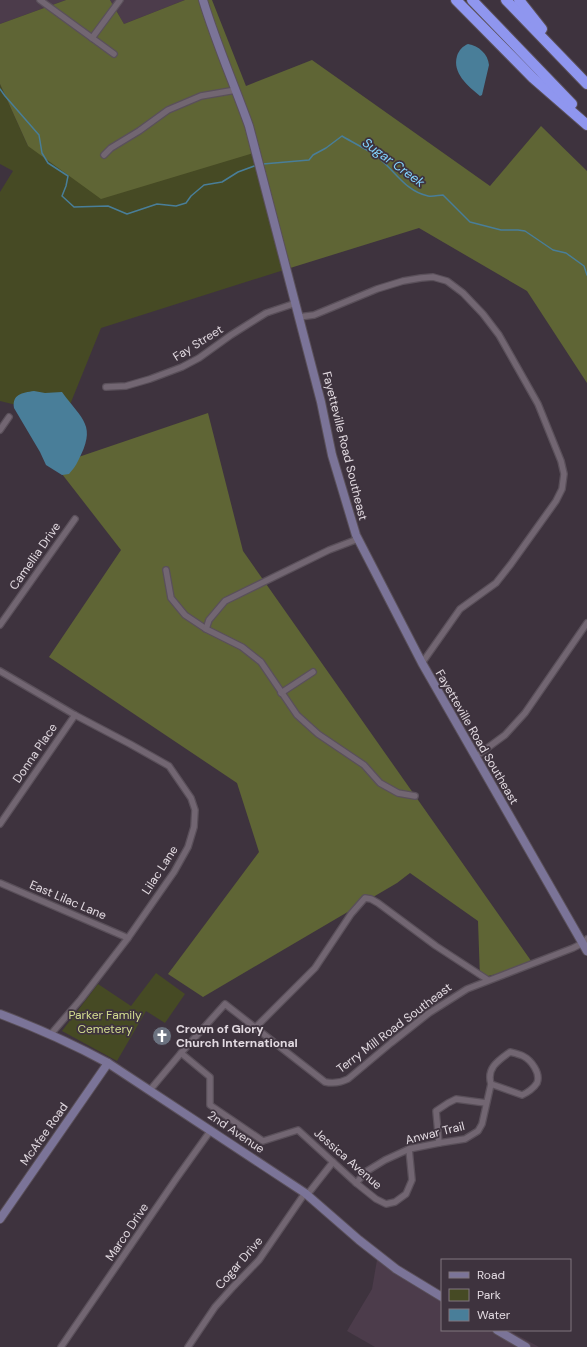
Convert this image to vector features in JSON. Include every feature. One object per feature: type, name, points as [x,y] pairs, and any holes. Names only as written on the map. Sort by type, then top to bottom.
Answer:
[{"type":"highway","points":[[456,0],[533,78],[587,125]]},
{"type":"highway","points":[[472,0],[587,119]]},
{"type":"highway","points":[[506,0],[586,83]]},
{"type":"highway","points":[[519,0],[586,83]]},
{"type":"street","points":[[40,0],[114,54]]},
{"type":"street","points":[[92,38],[120,0]]},
{"type":"street","name":"Fayetteville Road Southeast","points":[[203,0],[210,24],[249,126],[300,317],[321,402],[332,455],[347,508],[358,539],[422,663],[475,757],[585,941],[587,951]]},
{"type":"street","points":[[104,155],[111,148],[139,131],[168,110],[202,96],[236,90]]},
{"type":"street","points":[[300,317],[314,314],[377,289],[403,281],[433,277],[447,281],[463,293],[483,314],[499,335],[538,404],[562,461],[564,474],[562,490],[556,501],[496,583],[460,608],[422,663]]},
{"type":"street","name":"Fay Street","points":[[106,387],[126,386],[182,367],[199,358],[266,313],[296,303]]},
{"type":"street","points":[[0,430],[9,417]]},
{"type":"street","name":"Camellia Drive","points":[[0,625],[75,519]]},
{"type":"street","points":[[206,629],[209,620],[225,601],[329,550],[358,539]]},
{"type":"street","points":[[166,570],[171,598],[184,615],[206,629],[242,647],[261,662],[297,715],[318,734],[364,765],[380,783],[398,793],[415,796]]},
{"type":"street","points":[[475,757],[505,735],[525,713],[587,624]]},
{"type":"street","name":"Lilac Lane","points":[[0,671],[75,715],[169,766],[191,798],[195,810],[194,827],[188,847],[174,872],[128,938],[81,999],[51,1034]]},
{"type":"street","points":[[281,692],[313,672]]},
{"type":"street","name":"Donna Place","points":[[0,824],[75,715]]},
{"type":"street","name":"East Lilac Lane","points":[[0,883],[128,938]]},
{"type":"street","points":[[254,1028],[315,968],[351,914],[365,898],[378,903],[436,946],[488,980]]},
{"type":"street","name":"Terry Mill Road Southeast","points":[[150,1090],[225,1004],[325,1082],[341,1082],[348,1079],[429,1013],[467,989],[585,941]]},
{"type":"street","name":"2nd Avenue","points":[[0,1014],[80,1047],[108,1063],[306,1194],[396,1269],[441,1296]]},
{"type":"street","name":"Anwar Trail","points":[[356,1183],[367,1171],[384,1160],[409,1149],[465,1139],[478,1131],[482,1124],[491,1084],[489,1078],[492,1066],[510,1052],[523,1055],[531,1062],[538,1074],[537,1083],[528,1092],[522,1095],[491,1084]]},
{"type":"street","name":"Jessica Avenue","points":[[181,1053],[210,1077],[210,1105],[264,1141],[298,1130],[356,1183],[376,1199],[386,1204],[395,1202],[406,1194],[412,1180],[409,1149]]},
{"type":"street","name":"McAfee Road","points":[[0,1219],[108,1063]]},
{"type":"street","points":[[439,1143],[436,1111],[456,1098],[486,1104]]},
{"type":"street","name":"Marco Drive","points":[[61,1347],[211,1130]]},
{"type":"street","name":"Cogar Drive","points":[[188,1347],[215,1307],[259,1260],[306,1194],[333,1162]]},
{"type":"street","points":[[499,1331],[526,1347]]},
{"type":"shaded area","points":[[0,0],[66,0],[0,24]]},
{"type":"shaded area","points":[[110,0],[185,0],[124,24]]},
{"type":"shaded area","points":[[377,1260],[441,1299],[441,1331],[492,1331],[497,1334],[498,1331],[510,1331],[539,1347],[375,1347],[347,1331],[372,1289]]},
{"type":"green space","points":[[66,0],[110,0],[124,24],[185,0],[212,0],[246,86],[312,60],[490,186],[541,126],[587,171],[587,383],[527,291],[419,228],[287,269],[260,151],[101,199],[28,146],[0,84],[0,24]]},
{"type":"green space","points":[[0,84],[28,146],[260,151],[287,269],[101,328],[65,417],[0,401],[0,192],[13,171],[0,164]]},
{"type":"green space","points":[[208,413],[243,551],[534,965],[480,978],[478,921],[410,873],[397,883],[203,997],[168,974],[259,852],[237,783],[49,657],[121,550],[55,465]]},
{"type":"green space","name":"Parker Family Cemetery","points":[[156,973],[185,994],[165,1023],[146,1011],[117,1061],[62,1031],[98,984],[131,1006]]},
{"type":"water","points":[[468,44],[476,47],[485,54],[489,65],[482,95],[480,96],[462,79],[457,68],[457,56],[461,48]]},
{"type":"water","points":[[34,391],[45,393],[62,392],[85,424],[87,431],[84,449],[76,465],[69,474],[62,475],[46,465],[14,408],[16,397]]},
{"type":"waterway","name":"Sugar Creek","points":[[0,89],[39,135],[42,153],[48,163],[68,176],[62,196],[74,207],[108,206],[127,214],[157,204],[176,206],[186,203],[191,196],[204,185],[222,182],[238,172],[257,165]]},
{"type":"waterway","name":"Sugar Creek","points":[[263,164],[309,160],[313,155],[326,148],[342,136],[379,158],[412,189],[428,196],[443,195],[470,222],[501,230],[525,231],[553,250],[566,253],[584,266],[587,275]]},
{"type":"place","name":"Crown of Glory Church International","points":[[162,1036]]}]
